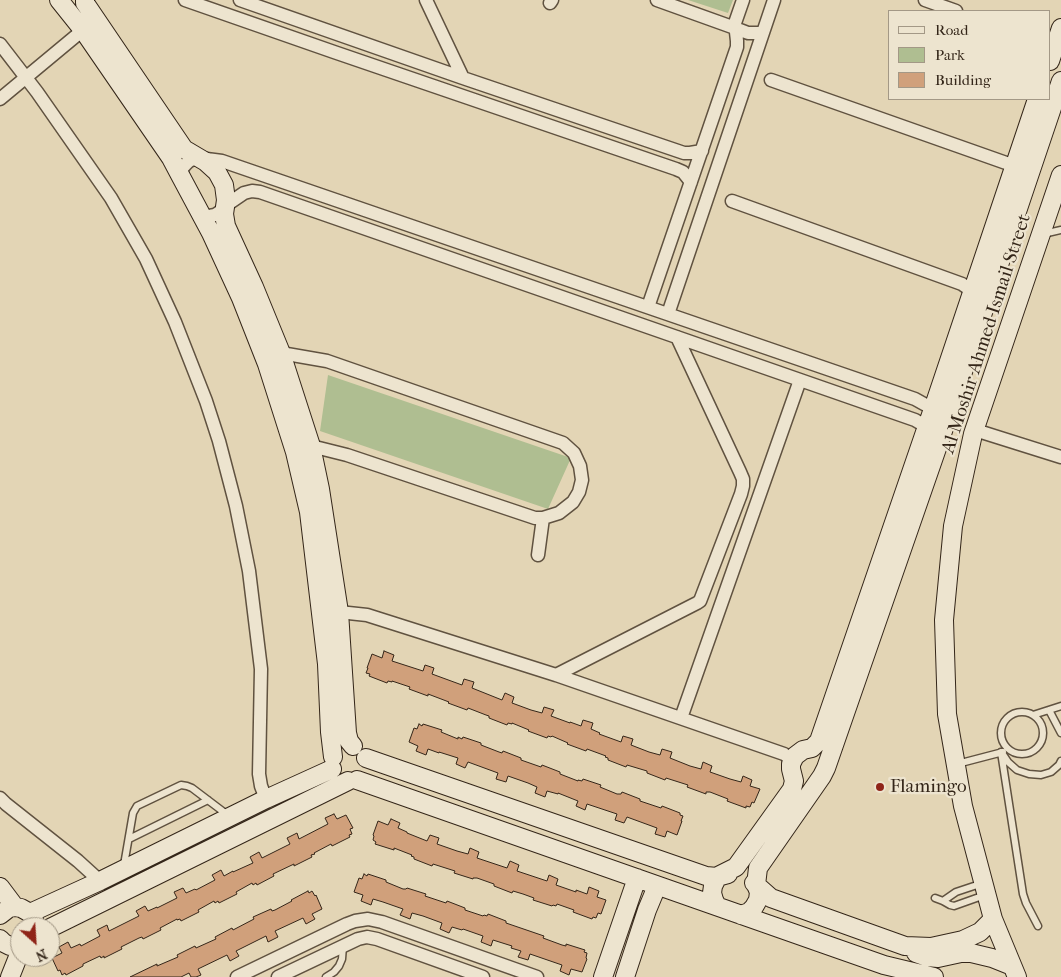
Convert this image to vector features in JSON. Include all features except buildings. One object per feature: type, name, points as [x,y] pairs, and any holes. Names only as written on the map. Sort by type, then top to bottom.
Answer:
[{"type":"street","points":[[59,0],[83,30],[171,158],[202,216],[241,298],[266,364],[295,452],[310,512],[327,664],[332,763],[338,778],[353,781],[637,878],[896,970],[932,977],[940,952],[972,937],[994,919]]},
{"type":"street","points":[[60,923],[353,781],[362,776],[367,764],[360,752],[349,742],[347,733],[339,612],[320,489],[310,446],[281,353],[226,226],[224,185],[217,172],[206,162],[184,149],[85,3],[85,0]]},
{"type":"street","points":[[185,0],[676,169],[683,172],[691,182]]},
{"type":"street","points":[[240,0],[684,153],[690,154],[702,151]]},
{"type":"street","points":[[426,0],[463,78]]},
{"type":"street","points":[[657,0],[748,33],[762,33]]},
{"type":"street","points":[[648,307],[736,47],[735,28],[744,0]]},
{"type":"street","points":[[668,314],[774,0]]},
{"type":"street","points":[[925,0],[953,10]]},
{"type":"street","points":[[1051,52],[1061,28]]},
{"type":"street","points":[[0,99],[83,30]]},
{"type":"street","points":[[334,52],[342,36]]},
{"type":"street","points":[[0,44],[37,92],[111,198],[146,258],[175,322],[200,387],[216,433],[236,506],[249,571],[261,669],[259,774],[266,799]]},
{"type":"street","points":[[771,80],[1009,164],[1014,169]]},
{"type":"street","points":[[741,914],[748,912],[758,900],[759,892],[756,885],[758,868],[826,768],[941,411],[1061,81]]},
{"type":"street","points":[[941,411],[972,291],[1037,100]]},
{"type":"street","points":[[180,175],[182,169],[189,161],[199,158],[222,161],[648,307],[921,402],[941,411]]},
{"type":"street","name":"Al Moshir Ahmed Ismail Street","points":[[1014,972],[994,919],[963,806],[947,714],[944,620],[953,526],[975,430],[1061,175]]},
{"type":"street","points":[[202,216],[215,215],[244,192],[260,192],[915,420],[935,429]]},
{"type":"street","points":[[732,201],[962,284],[972,291]]},
{"type":"street","points":[[704,346],[710,329]]},
{"type":"street","points":[[556,675],[697,603],[700,600],[741,494],[743,479],[677,337]]},
{"type":"street","points":[[281,353],[327,361],[563,443],[574,453],[580,466],[582,480],[579,492],[573,502],[560,513],[543,518],[535,518],[347,455],[310,446]]},
{"type":"street","points":[[681,718],[800,380]]},
{"type":"street","points":[[812,748],[819,740],[935,429]]},
{"type":"street","points":[[975,430],[1061,457]]},
{"type":"street","points":[[538,555],[543,518]]},
{"type":"street","points":[[339,612],[368,615],[556,675],[784,754],[793,769],[807,782],[817,783]]},
{"type":"street","points":[[0,887],[20,916],[100,881],[266,799],[332,763],[336,752],[347,746],[704,876],[712,877],[736,872],[749,876],[771,898],[898,943],[931,947],[940,952],[970,953],[992,958],[1014,972]]},
{"type":"street","points":[[717,906],[712,893],[718,876],[736,867],[741,862],[791,790],[793,786],[793,769],[798,752],[812,748],[823,748],[828,753],[829,759]]},
{"type":"street","points":[[0,798],[100,881]]},
{"type":"street","points":[[603,977],[637,878]]},
{"type":"street","points":[[625,977],[657,886]]},
{"type":"street","points":[[236,977],[252,974],[347,924],[368,919],[382,922],[537,977]]},
{"type":"street","points":[[278,977],[358,939],[368,937],[463,974],[483,977]]},
{"type":"street","points":[[896,970],[898,943]]},
{"type":"lane","points":[[1041,234],[1061,230]]},
{"type":"lane","points":[[1033,715],[1061,706]]},
{"type":"lane","points":[[1049,710],[1061,733]]},
{"type":"lane","points":[[1019,712],[1033,715],[1042,724],[1044,736],[1038,748],[1033,752],[1021,755],[1009,750],[1001,739],[1003,725],[1007,719],[1012,714],[1019,712]]},
{"type":"lane","points":[[956,764],[1009,750]]},
{"type":"lane","points":[[1001,752],[1008,762],[1018,770],[1029,774],[1041,775],[1051,772],[1059,765],[1061,760]]},
{"type":"lane","points":[[1001,752],[1023,894],[1038,926]]},
{"type":"lane","points":[[124,868],[133,813],[137,806],[181,785],[192,788],[230,816]]},
{"type":"lane","points":[[129,839],[208,800]]},
{"type":"lane","points":[[943,900],[956,892],[986,888]]},
{"type":"lane","points":[[935,898],[954,906],[986,888]]},
{"type":"lane","points":[[326,977],[339,966],[342,959],[343,946]]},
{"type":"green space","points":[[688,0],[733,0],[728,13]]},
{"type":"green space","points":[[328,375],[571,458],[548,509],[320,431]]},
{"type":"place","name":"Flamingo","points":[[880,787]]}]
